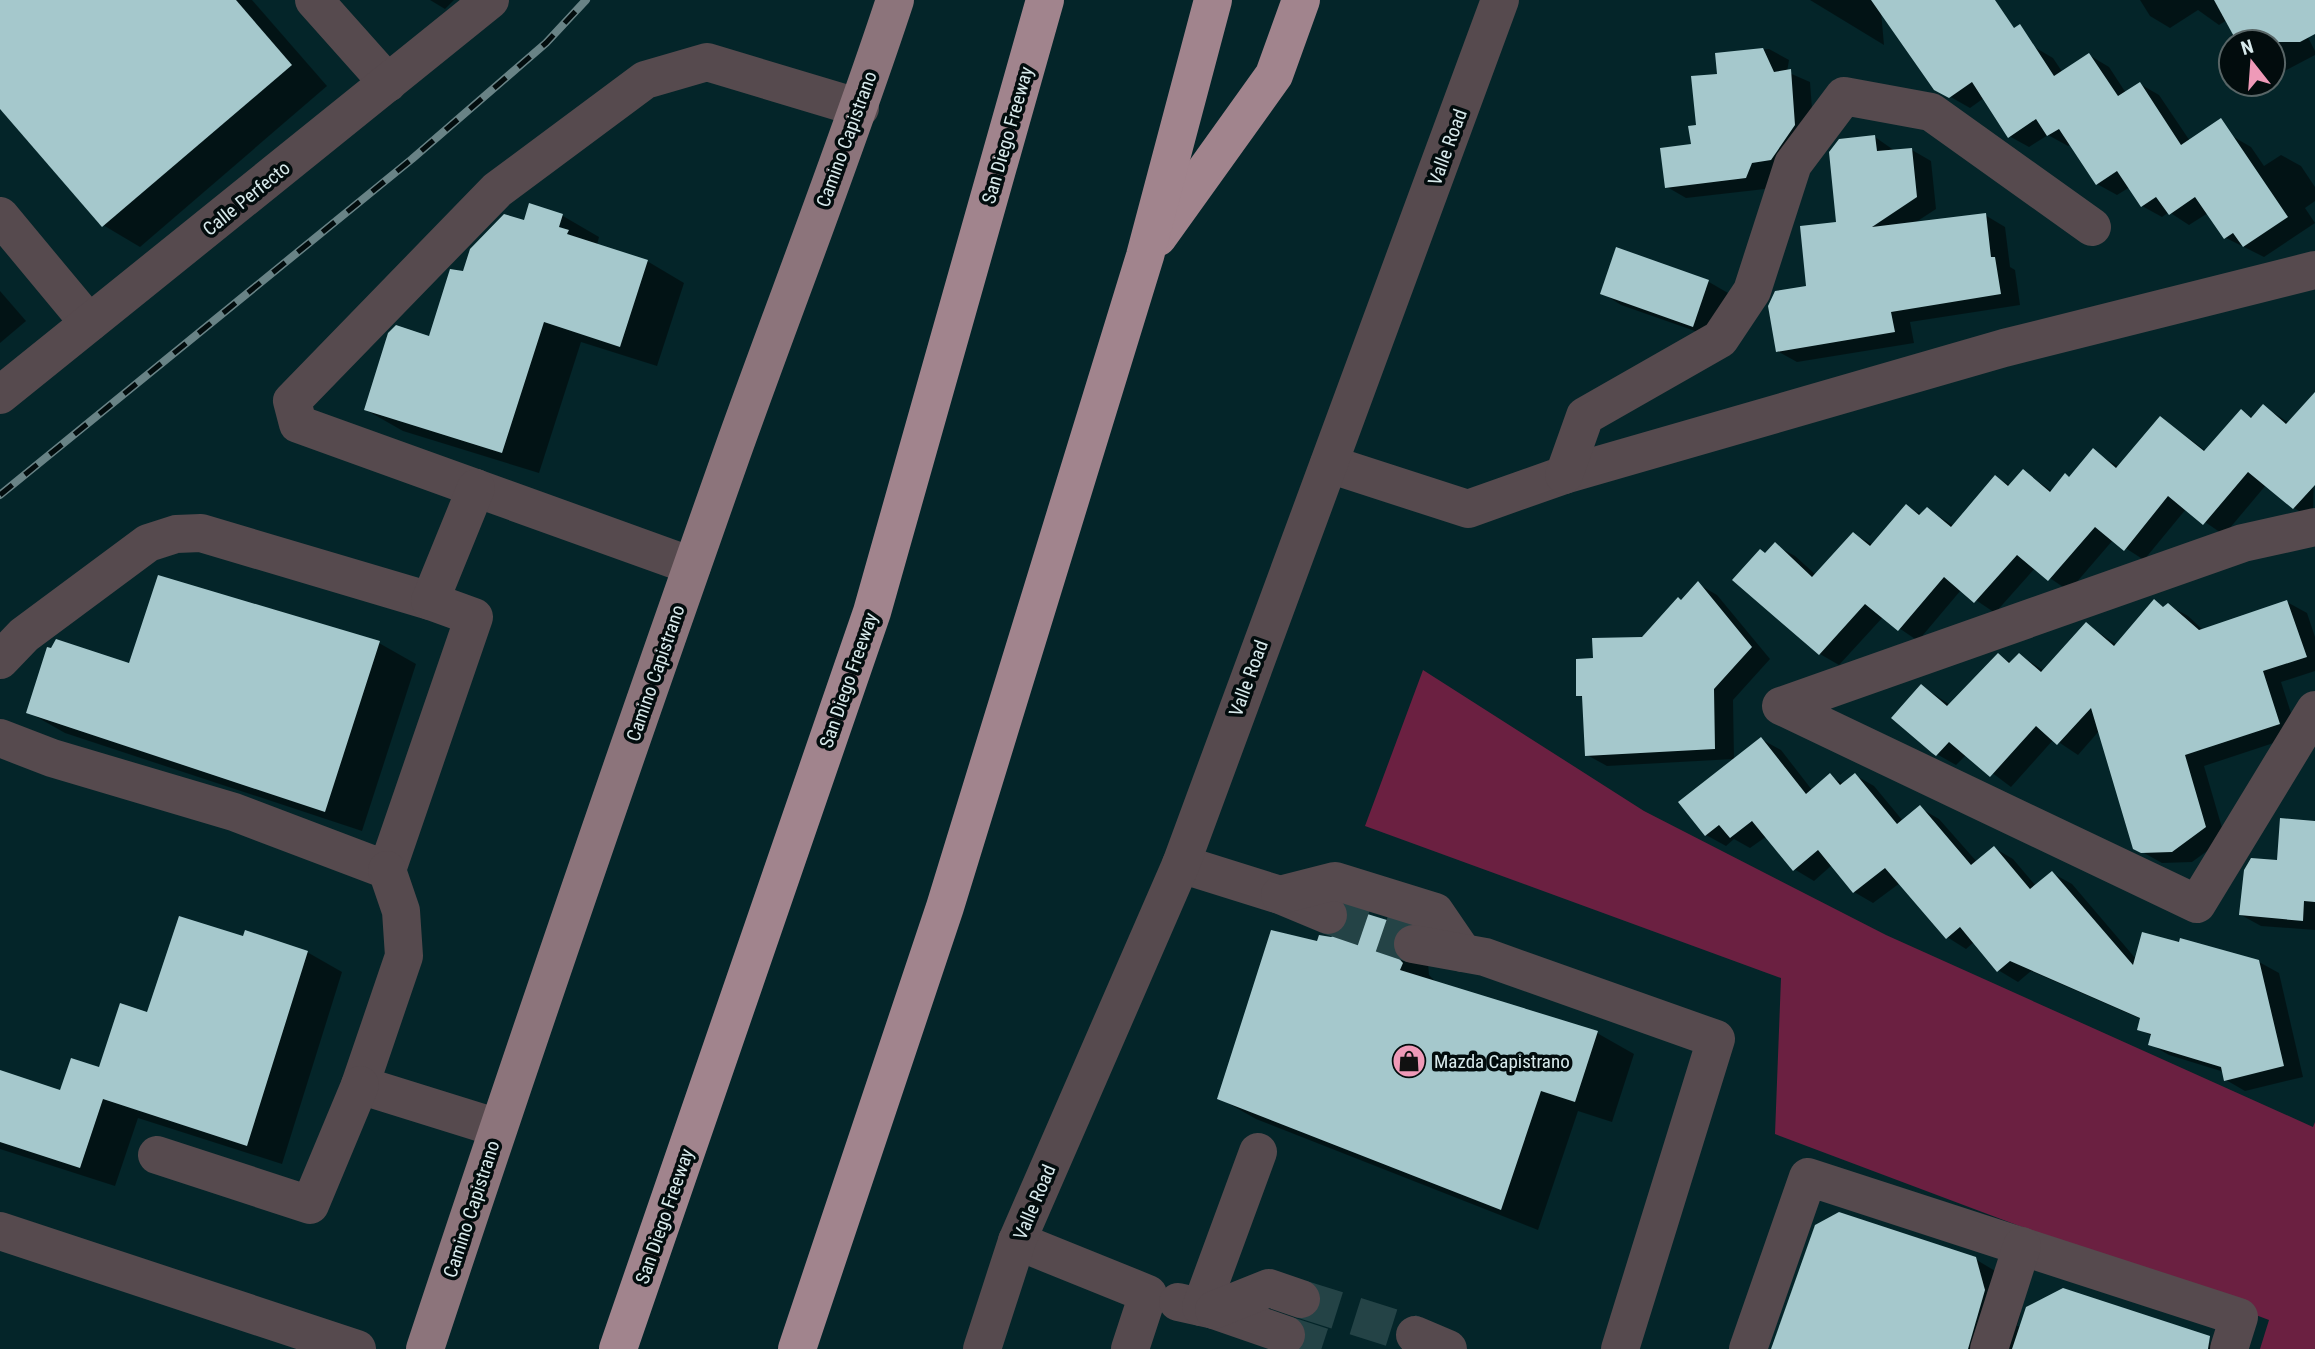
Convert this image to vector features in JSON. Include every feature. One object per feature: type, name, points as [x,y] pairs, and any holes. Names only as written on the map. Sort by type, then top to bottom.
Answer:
[{"type":"highway","name":"San Diego Freeway","points":[[618,1349],[872,612],[1045,0]]},
{"type":"highway","points":[[797,1349],[945,906],[1145,256],[1213,0]]},
{"type":"highway","points":[[1145,256],[1274,75],[1301,0]]},
{"type":"main road","name":"Camino Capistrano","points":[[425,1349],[498,1128],[692,566],[804,251],[860,108],[895,0]]},
{"type":"street","points":[[314,0],[388,83]]},
{"type":"street","name":"Calle Perfecto","points":[[0,394],[490,0]]},
{"type":"street","name":"Valle Road","points":[[982,1349],[1017,1241],[1181,864],[1500,0]]},
{"type":"street","points":[[692,566],[298,424],[292,401],[497,190],[645,80],[707,62],[860,108]]},
{"type":"street","points":[[1564,475],[1585,416],[1720,339],[1752,291],[1793,163],[1844,96],[1931,112],[2092,227]]},
{"type":"street","points":[[0,216],[89,323]]},
{"type":"street","points":[[1329,464],[1468,509],[1564,475],[2004,348],[2315,270]]},
{"type":"street","points":[[430,601],[476,488]]},
{"type":"street","points":[[2315,527],[2243,543],[1781,706],[2197,904],[2315,710]]},
{"type":"street","points":[[0,660],[24,635],[148,543],[176,534],[201,533],[430,601],[474,617],[387,870],[401,911],[404,956],[360,1085],[310,1205],[157,1155]]},
{"type":"street","points":[[0,738],[52,758],[234,812],[387,870]]},
{"type":"street","points":[[1181,864],[1280,895],[1328,915]]},
{"type":"street","points":[[1280,895],[1335,881],[1435,912],[1463,953]]},
{"type":"street","points":[[1413,944],[1485,957],[1716,1039],[1620,1349]]},
{"type":"street","points":[[360,1085],[498,1128]]},
{"type":"street","points":[[1208,1309],[1258,1152]]},
{"type":"street","points":[[1748,1349],[1808,1177],[2239,1317],[2228,1349]]},
{"type":"street","points":[[0,1231],[357,1349]]},
{"type":"street","points":[[1017,1241],[1149,1294],[1208,1309],[1286,1335]]},
{"type":"street","points":[[1989,1349],[2022,1246]]},
{"type":"street","points":[[1208,1309],[1269,1288],[1301,1299]]},
{"type":"street","points":[[1130,1349],[1149,1294]]},
{"type":"shaded area","points":[[1423,670],[1644,811],[1886,935],[2313,1127],[2315,1122],[2315,1349],[2260,1349],[2269,1320],[1775,1134],[1781,978],[1365,826]]},
{"type":"building","points":[[0,0],[236,0],[292,65],[102,227],[0,109]]},
{"type":"building","points":[[1871,0],[1995,0],[2014,28],[2020,24],[2054,76],[2089,53],[2118,96],[2140,82],[2181,145],[2221,118],[2288,217],[2243,247],[2233,233],[2224,239],[2195,197],[2169,215],[2156,197],[2141,207],[2117,171],[2096,185],[2059,129],[2047,136],[2036,119],[2008,138],[1972,82],[1949,98],[1934,90]]},
{"type":"building","points":[[2214,0],[2315,0],[2315,34],[2300,42],[2287,42],[2287,28],[2229,28]]},
{"type":"building","points":[[1763,48],[1774,72],[1791,69],[1795,125],[1771,160],[1752,163],[1746,178],[1665,188],[1660,148],[1691,144],[1688,126],[1696,125],[1691,76],[1717,74],[1715,53]]},
{"type":"building","points":[[1875,135],[1877,151],[1912,148],[1917,197],[1872,227],[1986,213],[1991,257],[1995,257],[2001,294],[1891,312],[1895,332],[1776,352],[1768,306],[1775,291],[1806,286],[1800,226],[1836,222],[1829,152],[1839,139]]},
{"type":"building","points":[[529,203],[563,214],[559,227],[569,230],[567,234],[648,260],[620,347],[544,322],[502,453],[364,410],[388,333],[396,325],[429,336],[450,269],[463,271],[470,249],[504,214],[524,220]]},
{"type":"building","points":[[1616,247],[1709,280],[1693,327],[1600,294]]},
{"type":"building","points":[[2315,392],[2315,485],[2293,509],[2248,472],[2203,525],[2168,496],[2124,551],[2095,527],[2048,581],[2017,555],[1974,603],[1944,577],[1898,631],[1865,604],[1819,655],[1732,580],[1760,549],[1765,553],[1775,542],[1812,577],[1853,532],[1870,546],[1906,504],[1919,515],[1927,507],[1951,527],[1995,475],[2008,486],[2023,469],[2050,492],[2065,473],[2069,477],[2093,448],[2116,468],[2160,416],[2204,451],[2241,409],[2251,418],[2263,404],[2286,424]]},
{"type":"building","points":[[158,575],[380,641],[325,812],[26,713],[47,647],[51,648],[56,639],[129,663]]},
{"type":"building","points":[[1698,581],[1752,647],[1714,689],[1715,749],[1585,756],[1582,696],[1576,696],[1576,659],[1593,658],[1592,638],[1642,637],[1678,597],[1681,600]]},
{"type":"building","points":[[2154,599],[2163,607],[2168,603],[2199,630],[2287,600],[2307,657],[2263,671],[2280,724],[2185,755],[2206,827],[2172,852],[2141,853],[2133,849],[2091,708],[2057,745],[2036,726],[1990,777],[1949,742],[1936,756],[1891,718],[1921,684],[1947,706],[1998,653],[2009,663],[2019,653],[2041,672],[2086,622],[2114,646]]},
{"type":"building","points":[[1761,737],[1806,794],[1830,773],[1840,785],[1855,773],[1897,824],[1920,805],[1971,865],[1994,846],[2030,889],[2052,871],[2133,965],[2142,932],[2179,942],[2180,938],[2259,960],[2284,1066],[2224,1081],[2221,1067],[2148,1045],[2151,1034],[2137,1030],[2140,1018],[2010,961],[1997,972],[1960,927],[1946,939],[1885,868],[1853,893],[1818,850],[1793,871],[1752,821],[1730,838],[1719,825],[1705,836],[1678,802]]},
{"type":"building","points":[[2280,818],[2315,821],[2315,902],[2304,901],[2303,921],[2239,915],[2244,870],[2251,858],[2277,860]]},
{"type":"building","name":"Mazda Capistrano","points":[[1348,908],[1403,925],[1396,930],[1391,941],[1393,952],[1403,963],[1400,970],[1598,1031],[1575,1102],[1541,1091],[1501,1210],[1217,1099],[1271,930],[1317,941],[1319,935],[1331,937],[1342,932],[1348,923]]},
{"type":"building","points":[[179,916],[243,936],[245,930],[308,951],[247,1146],[103,1099],[80,1168],[0,1142],[0,1070],[60,1090],[71,1058],[99,1067],[120,1003],[147,1012]]},
{"type":"building","points":[[1839,1212],[1976,1257],[1985,1290],[1968,1349],[1771,1349],[1815,1225]]},
{"type":"building","points":[[2063,1288],[2210,1336],[2208,1349],[2012,1349],[2026,1307]]},
{"type":"tunnel","points":[[1328,915],[1413,944]]},
{"type":"tunnel","points":[[1301,1299],[1415,1335]]},
{"type":"tunnel","points":[[1286,1335],[1329,1349]]},
{"type":"railway","points":[[0,495],[412,159],[546,43],[586,0]]},
{"type":"place","name":"Mazda Capistrano","points":[[1409,1061]]}]
